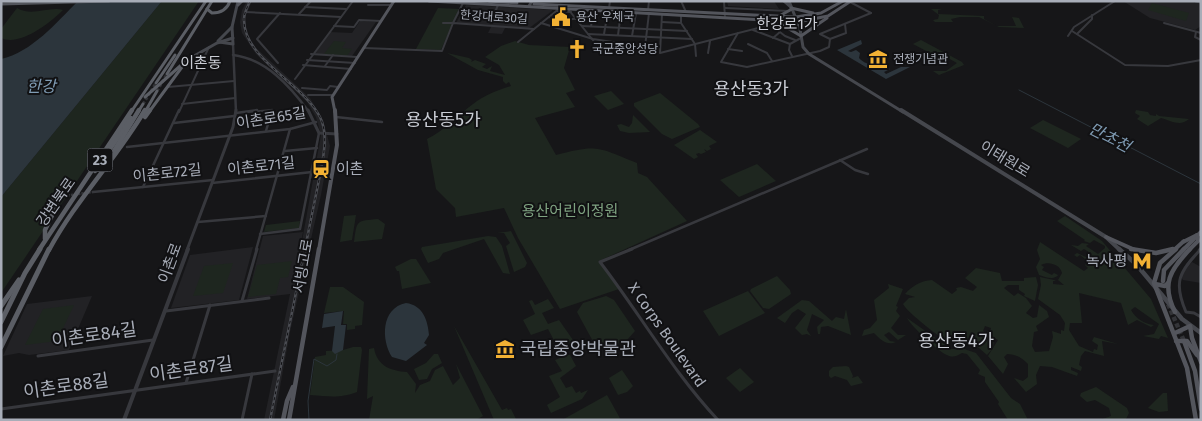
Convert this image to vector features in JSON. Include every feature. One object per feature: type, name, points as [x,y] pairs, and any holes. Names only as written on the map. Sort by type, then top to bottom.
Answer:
[{"type":"highway","name":"강변북로","points":[[1,322],[25,273],[45,240],[206,1]]},
{"type":"highway","points":[[167,74],[212,1]]},
{"type":"highway","points":[[207,8],[213,13],[222,12],[227,9],[232,1]]},
{"type":"highway","points":[[156,83],[184,44]]},
{"type":"highway","points":[[84,184],[101,165],[147,94],[187,60]]},
{"type":"highway","points":[[130,136],[187,60]]},
{"type":"highway","name":"강변북로","points":[[1,347],[53,242],[130,136],[157,91]]},
{"type":"highway","name":"강변북로","points":[[102,172],[143,104]]},
{"type":"highway","points":[[45,240],[45,230],[57,206],[52,201]]},
{"type":"highway","points":[[1,306],[25,273]]},
{"type":"main road","points":[[28,4],[35,1]]},
{"type":"main road","points":[[65,1],[70,3]]},
{"type":"main road","points":[[1,4],[109,1]]},
{"type":"main road","points":[[232,1],[238,4],[242,1]]},
{"type":"main road","points":[[429,1],[498,5],[530,4]]},
{"type":"main road","points":[[489,1],[608,10],[686,12],[772,23],[797,22],[828,16]]},
{"type":"main road","points":[[786,1],[796,17],[803,48],[807,53]]},
{"type":"main road","points":[[569,7],[594,11],[649,11],[681,15],[796,17],[820,13],[843,1]]},
{"type":"main road","points":[[1196,1],[1201,2]]},
{"type":"main road","points":[[801,37],[850,2]]},
{"type":"main road","points":[[333,96],[392,3]]},
{"type":"main road","name":"이촌로","points":[[233,44],[232,27],[238,4]]},
{"type":"main road","points":[[776,16],[791,9],[806,13],[820,13]]},
{"type":"main road","points":[[772,23],[778,22],[788,26],[801,37]]},
{"type":"main road","points":[[218,43],[232,27]]},
{"type":"main road","points":[[187,60],[218,43],[232,38]]},
{"type":"main road","points":[[218,43],[233,44]]},
{"type":"main road","name":"이태원로","points":[[807,53],[1106,236],[1154,283],[1175,312],[1201,333]]},
{"type":"main road","name":"서빙고로","points":[[289,420],[338,134],[332,101],[333,96]]},
{"type":"main road","points":[[1106,236],[1127,247],[1155,253],[1170,251],[1184,241],[1199,234]]},
{"type":"main road","points":[[1163,280],[1164,270],[1199,234]]},
{"type":"main road","points":[[1175,312],[1168,298],[1168,283],[1172,270],[1177,262],[1198,241],[1199,234]]},
{"type":"main road","points":[[1184,241],[1160,263],[1154,283],[1187,368],[1196,420]]},
{"type":"main road","points":[[1154,283],[1165,286],[1168,283]]},
{"type":"main road","points":[[1175,333],[1181,328],[1190,326],[1200,360]]},
{"type":"main road","points":[[1176,341],[1183,340],[1190,343],[1200,360]]},
{"type":"main road","points":[[1184,341],[1195,371],[1201,409]]},
{"type":"main road","points":[[283,420],[286,401],[296,383]]},
{"type":"street","points":[[299,14],[311,1]]},
{"type":"street","points":[[295,79],[311,54],[353,1]]},
{"type":"street","points":[[371,1],[368,5],[392,3]]},
{"type":"street","points":[[572,1],[569,7],[571,12],[604,54]]},
{"type":"street","points":[[604,34],[610,1]]},
{"type":"street","points":[[541,23],[593,39],[645,47],[649,1]]},
{"type":"street","points":[[681,1],[686,12]]},
{"type":"street","points":[[724,1],[725,16]]},
{"type":"street","points":[[1068,36],[1092,15],[1114,1]]},
{"type":"street","points":[[830,39],[820,34],[871,13],[850,2]]},
{"type":"street","name":"한강대로30길","points":[[364,48],[442,52],[463,3]]},
{"type":"street","points":[[492,17],[498,5]]},
{"type":"street","points":[[305,7],[347,9]]},
{"type":"street","points":[[518,42],[561,7]]},
{"type":"street","points":[[725,8],[791,9]]},
{"type":"street","points":[[761,10],[762,16]]},
{"type":"street","points":[[556,11],[571,12]]},
{"type":"street","points":[[591,26],[594,11]]},
{"type":"street","points":[[246,12],[341,17]]},
{"type":"street","points":[[618,35],[621,12]]},
{"type":"street","points":[[632,36],[636,12]]},
{"type":"street","points":[[278,63],[257,39],[280,13]]},
{"type":"street","points":[[662,14],[660,53],[752,30],[772,23],[780,32],[795,40]]},
{"type":"street","points":[[681,15],[681,23],[695,44],[696,56]]},
{"type":"street","points":[[1077,34],[1092,19],[1092,15]]},
{"type":"street","points":[[549,17],[563,21]]},
{"type":"street","points":[[555,28],[563,21],[575,18],[592,18]]},
{"type":"street","points":[[334,26],[354,27],[359,20],[381,21]]},
{"type":"street","points":[[662,22],[681,23]]},
{"type":"street","points":[[443,23],[453,23]]},
{"type":"street","name":"한강대로30길","points":[[453,23],[534,29]]},
{"type":"street","points":[[1164,23],[1201,33]]},
{"type":"street","points":[[830,39],[846,32],[845,24]]},
{"type":"street","points":[[582,26],[687,31]]},
{"type":"street","points":[[752,30],[790,44]]},
{"type":"street","points":[[1072,31],[1125,65],[1168,66],[1201,60]]},
{"type":"street","points":[[772,38],[780,32]]},
{"type":"street","points":[[1196,32],[1195,37],[1201,40]]},
{"type":"street","points":[[738,33],[720,62],[747,67],[829,47],[830,39]]},
{"type":"street","points":[[588,34],[692,39]]},
{"type":"street","points":[[792,56],[789,50],[790,44],[801,37]]},
{"type":"street","points":[[708,53],[710,41]]},
{"type":"street","name":"이촌로","points":[[124,420],[230,136],[235,115],[233,44]]},
{"type":"street","points":[[748,44],[767,53],[772,61]]},
{"type":"street","points":[[143,187],[210,47]]},
{"type":"street","points":[[728,49],[742,51]]},
{"type":"street","points":[[311,54],[358,57]]},
{"type":"street","points":[[233,55],[250,58],[261,64],[300,98],[316,122],[319,133],[313,172],[300,229],[260,234]]},
{"type":"street","points":[[325,67],[333,55]]},
{"type":"street","points":[[307,60],[355,62]]},
{"type":"street","points":[[303,66],[351,69]]},
{"type":"street","points":[[168,87],[234,81]]},
{"type":"street","points":[[302,88],[327,90],[330,86],[338,87]]},
{"type":"street","points":[[308,94],[333,96]]},
{"type":"street","points":[[182,104],[235,98]]},
{"type":"street","points":[[174,123],[268,109],[272,110],[266,132]]},
{"type":"street","points":[[336,117],[382,122]]},
{"type":"street","name":"이촌로65길","points":[[127,147],[290,129],[316,122]]},
{"type":"street","points":[[242,301],[290,129]]},
{"type":"street","points":[[319,133],[338,134]]},
{"type":"street","points":[[285,151],[317,148]]},
{"type":"street","points":[[840,160],[867,149]]},
{"type":"street","points":[[840,160],[855,170],[868,174]]},
{"type":"street","name":"X Corps Boulevard","points":[[718,420],[693,393],[600,262],[840,160]]},
{"type":"street","name":"이촌로71길","points":[[213,182],[313,172]]},
{"type":"street","name":"이촌로72길","points":[[93,192],[213,182]]},
{"type":"street","points":[[198,222],[266,216]]},
{"type":"street","points":[[1201,248],[1181,270],[1177,283],[1179,296],[1186,312],[1201,312]]},
{"type":"street","points":[[164,311],[270,298]]},
{"type":"street","points":[[186,383],[210,306]]},
{"type":"street","points":[[1194,313],[1201,317]]},
{"type":"street","name":"이촌로84길","points":[[38,356],[153,340]]},
{"type":"street","name":"이촌로87길","points":[[135,390],[275,371]]},
{"type":"street","name":"이촌로87길","points":[[242,420],[252,374]]},
{"type":"street","name":"이촌로88길","points":[[1,410],[135,390]]},
{"type":"shaded area","points":[[247,1],[252,1],[245,17],[247,34],[254,46],[310,98],[323,120],[330,146],[321,195],[290,332],[274,420],[264,420],[290,294],[247,299],[263,236],[303,232],[293,282],[302,241],[321,135],[316,117],[307,102],[256,54],[242,33],[240,22],[242,10]]},
{"type":"shaded area","points":[[727,1],[774,1],[779,9],[728,6]]},
{"type":"shaded area","points":[[1123,1],[1187,1],[1201,3],[1201,26],[1195,30],[1150,18]]},
{"type":"shaded area","points":[[466,5],[552,11],[528,29],[505,28],[502,34],[488,33],[492,25],[456,23]]},
{"type":"shaded area","points":[[360,21],[376,22],[352,56],[314,54],[330,32],[352,33]]},
{"type":"shaded area","points":[[253,247],[239,300],[171,308],[190,255]]},
{"type":"shaded area","points":[[1192,262],[1201,267],[1201,283],[1183,280],[1180,276]]},
{"type":"shaded area","points":[[92,296],[69,350],[29,355],[19,353],[3,356],[27,304]]},
{"type":"green space","points":[[162,1],[199,1],[1,293],[1,197]]},
{"type":"green space","points":[[1152,3],[1189,13],[1186,21],[1148,10]]},
{"type":"green space","points":[[17,8],[28,12],[52,9],[63,10],[35,32],[17,39],[1,38],[1,29]]},
{"type":"green space","points":[[438,8],[459,9],[441,50],[416,49]]},
{"type":"green space","points":[[931,9],[942,9],[938,10],[938,14],[984,16],[984,19],[997,26],[979,17],[960,17],[951,19],[953,22],[935,22],[933,20],[938,19],[939,15]]},
{"type":"green space","points":[[1012,17],[1019,18],[1024,28],[999,27],[997,26],[1016,26]]},
{"type":"green space","points":[[921,40],[962,62],[964,65],[939,75],[933,71],[946,71],[957,63],[948,58],[934,55],[913,44]]},
{"type":"green space","points":[[334,41],[346,42],[342,48],[352,49],[347,56],[324,54]]},
{"type":"green space","name":"용산어린이정원","points":[[515,41],[529,45],[570,47],[564,68],[575,90],[566,93],[575,107],[535,118],[556,155],[589,148],[614,153],[637,163],[638,173],[647,177],[687,221],[599,261],[619,289],[560,309],[518,238],[504,208],[456,217],[455,208],[436,189],[427,139],[478,101],[511,86],[509,82],[506,84],[503,81],[503,77],[478,70],[447,53],[469,58],[472,60],[471,62],[475,60],[486,64],[482,67],[487,69],[492,66],[490,71],[505,75],[499,65],[485,57],[501,46]]},
{"type":"green space","points":[[611,91],[624,104],[608,110],[594,96]]},
{"type":"green space","points":[[660,93],[700,127],[672,139],[662,134],[634,106],[634,103]]},
{"type":"green space","points":[[1136,110],[1148,112],[1150,115],[1156,116],[1156,114],[1159,116],[1189,119],[1179,123],[1161,118],[1148,126],[1137,119],[1140,116],[1135,113]]},
{"type":"green space","points":[[633,115],[650,132],[629,133],[620,131],[617,125],[621,124],[629,127],[632,123]]},
{"type":"green space","points":[[1043,120],[1081,139],[1068,148],[1030,128]]},
{"type":"green space","points":[[700,130],[717,142],[709,146],[711,149],[707,151],[704,149],[706,152],[696,154],[698,157],[694,159],[674,145]]},
{"type":"green space","points":[[757,164],[776,181],[739,197],[720,180]]},
{"type":"green space","points":[[356,215],[352,240],[340,242],[344,216]]},
{"type":"green space","points":[[1065,216],[1102,241],[1151,299],[1168,338],[1161,336],[1159,339],[1143,336],[1154,334],[1159,324],[1135,307],[1131,310],[1135,316],[1144,322],[1154,325],[1151,327],[1137,320],[1128,325],[1121,303],[1079,293],[1082,323],[1070,323],[1069,330],[1079,346],[1093,352],[1094,349],[1097,350],[1098,345],[1092,341],[1094,337],[1118,344],[1102,341],[1104,356],[1085,351],[1081,356],[1079,365],[1082,367],[1081,371],[1071,367],[1071,370],[1078,373],[1077,376],[1052,367],[1040,366],[1036,375],[1037,384],[1026,392],[1014,378],[1023,381],[1028,377],[1028,364],[1019,357],[1007,354],[1004,357],[1008,364],[1003,374],[988,356],[993,348],[987,355],[972,342],[952,343],[926,326],[903,304],[909,298],[915,297],[905,294],[917,284],[932,280],[952,294],[957,290],[956,288],[961,287],[973,291],[977,287],[965,278],[976,268],[1000,273],[1002,281],[1024,281],[1024,278],[1036,277],[1038,285],[1035,301],[1024,296],[1025,294],[1019,290],[1019,285],[1008,285],[1004,288],[1014,296],[1018,293],[1026,298],[1032,306],[1026,313],[1033,318],[1037,317],[1039,305],[1047,311],[1049,317],[1036,326],[1038,331],[1034,332],[1032,346],[1035,352],[1049,351],[1053,337],[1052,331],[1061,334],[1061,330],[1064,331],[1065,323],[1060,315],[1038,299],[1041,285],[1040,277],[1056,281],[1053,281],[1053,284],[1064,285],[1058,280],[1062,273],[1061,270],[1053,264],[1041,265],[1044,267],[1042,270],[1052,275],[1054,273],[1058,275],[1056,277],[1048,278],[1039,275],[1036,267],[1040,259],[1037,250],[1040,242],[1084,271],[1088,268],[1085,265],[1089,262],[1080,255],[1077,257],[1074,255],[1077,253],[1088,258],[1092,254],[1084,249],[1081,251],[1071,245],[1089,244],[1086,246],[1098,254],[1105,248],[1105,246],[1094,240],[1090,243],[1084,241],[1057,221]],"holes":[[[985,326],[991,328],[990,332],[987,331],[987,334],[983,331]],[[994,338],[998,340],[993,348]]]},
{"type":"green space","points":[[378,219],[385,224],[382,239],[354,242],[359,223],[365,220]]},
{"type":"green space","points":[[300,221],[299,228],[264,232],[266,225]]},
{"type":"green space","points":[[511,231],[527,263],[525,267],[514,272],[506,246],[510,243],[504,233],[497,233]]},
{"type":"green space","points":[[488,236],[496,237],[502,246],[510,274],[503,273],[484,239],[443,253],[439,259],[428,263],[421,249],[422,247]]},
{"type":"green space","points":[[411,259],[416,259],[431,283],[402,289],[399,271],[395,267]]},
{"type":"green space","points":[[292,261],[288,277],[280,278],[276,294],[248,297],[257,265]]},
{"type":"green space","points":[[233,263],[223,293],[193,296],[204,266]]},
{"type":"green space","points":[[777,276],[790,290],[791,294],[769,309],[763,308],[750,291]]},
{"type":"green space","points":[[888,284],[903,289],[896,306],[898,307],[896,311],[900,316],[891,328],[898,335],[906,335],[898,340],[889,332],[884,335],[890,341],[896,342],[893,343],[887,343],[874,333],[862,336],[864,330],[870,328],[877,320],[874,300],[889,288]]},
{"type":"green space","points":[[330,287],[343,287],[364,302],[362,325],[355,326],[355,329],[347,330],[347,324],[343,324],[344,311],[324,313]]},
{"type":"green space","points":[[748,291],[765,313],[719,336],[703,311]]},
{"type":"green space","points":[[606,296],[614,300],[635,331],[626,341],[609,347],[608,344],[595,345],[577,312],[583,303]]},
{"type":"green space","points":[[548,299],[554,308],[542,313],[548,324],[559,320],[573,340],[570,346],[563,348],[557,346],[548,329],[531,335],[523,320],[535,314],[529,301],[532,300],[535,305]]},
{"type":"green space","points":[[802,300],[809,301],[832,321],[836,317],[844,319],[846,309],[851,335],[828,326],[821,327],[820,334],[818,334],[817,327],[824,320],[812,314],[807,330],[811,336],[807,334],[802,335],[795,328],[806,314],[798,309],[792,313],[785,323],[777,318]]},
{"type":"green space","points":[[74,305],[57,341],[25,345],[43,309]]},
{"type":"green space","points":[[907,318],[951,349],[964,349],[976,353],[1011,398],[1020,404],[1028,420],[1008,420],[998,404],[999,402],[985,382],[985,377],[978,374],[980,370],[967,354],[962,353],[957,356],[949,356],[943,353],[919,332]]},
{"type":"green space","points":[[454,326],[502,410],[511,409],[516,419],[494,420]]},
{"type":"green space","points":[[361,347],[362,350],[357,392],[339,396],[310,395],[315,357],[326,355],[326,351],[343,350]]},
{"type":"green space","points":[[374,348],[378,359],[390,369],[407,372],[416,384],[415,393],[420,385],[430,381],[435,370],[443,366],[453,385],[460,378],[456,364],[483,416],[476,420],[369,420],[373,396],[367,399],[369,349]]},
{"type":"green space","points":[[434,354],[438,354],[442,363],[432,369],[427,379],[419,380],[414,369],[426,363]]},
{"type":"green space","points":[[570,355],[576,366],[560,378],[566,388],[572,386],[576,393],[588,390],[582,399],[551,413],[547,405],[560,397],[549,376],[562,371],[555,360]]},
{"type":"green space","points":[[833,367],[849,367],[852,378],[858,376],[863,383],[851,386],[847,380],[835,376],[831,378],[829,376],[829,371]]},
{"type":"green space","points":[[740,368],[754,382],[740,392],[726,378]]},
{"type":"green space","points":[[622,370],[633,386],[627,392],[618,395],[609,378]]},
{"type":"green space","points":[[1096,387],[1127,408],[1129,413],[1126,419],[1100,420],[1111,416],[1109,408],[1095,400],[1087,402],[1080,396],[1081,393]]},
{"type":"green space","points":[[1163,393],[1167,393],[1168,411],[1159,412],[1148,408]]},
{"type":"green space","points":[[607,395],[621,420],[562,420]]},
{"type":"water","name":"한강","points":[[78,1],[162,1],[1,197],[1,59],[23,50],[43,36]]},
{"type":"water","points":[[861,40],[862,44],[848,51],[856,50],[860,53],[859,58],[862,61],[890,69],[884,72],[886,74],[901,67],[910,67],[886,79],[837,50]]},
{"type":"water","points":[[406,303],[417,307],[423,314],[429,335],[424,343],[427,345],[406,361],[392,357],[388,350],[385,334],[388,318],[392,311]]},
{"type":"water","points":[[343,311],[341,325],[346,325],[343,350],[335,354],[332,351],[335,326],[322,328],[324,314]]},
{"type":"waterway","name":"만초천","points":[[1019,90],[1201,184]]},
{"type":"waterway","points":[[309,420],[308,401],[314,359],[327,366],[336,360],[337,354]]},
{"type":"tunnel","points":[[157,91],[167,74]]},
{"type":"tunnel","points":[[143,104],[156,83]]},
{"type":"tunnel","points":[[98,150],[105,149]]},
{"type":"tunnel","points":[[64,196],[93,192]]},
{"type":"tunnel","points":[[1168,304],[1184,341]]},
{"type":"railway","points":[[250,1],[244,19],[246,33],[253,46],[263,59],[312,105],[320,117],[325,136],[321,170],[270,420]]},
{"type":"place","name":"용산 우체국","points":[[561,17]]},
{"type":"place","name":"국군중앙성당","points":[[577,49]]},
{"type":"place","name":"전쟁기념관","points":[[878,59]]},
{"type":"place","name":"이촌","points":[[321,169]]},
{"type":"place","name":"녹사평","points":[[1142,261]]},
{"type":"place","name":"국립중앙박물관","points":[[505,349]]},
{"type":"district","name":"한강로1가","points":[[787,24]]},
{"type":"district","name":"이촌동","points":[[201,63]]},
{"type":"district","name":"용산동3가","points":[[751,89]]},
{"type":"district","name":"용산동5가","points":[[443,120]]},
{"type":"district","name":"용산동4가","points":[[956,341]]}]
